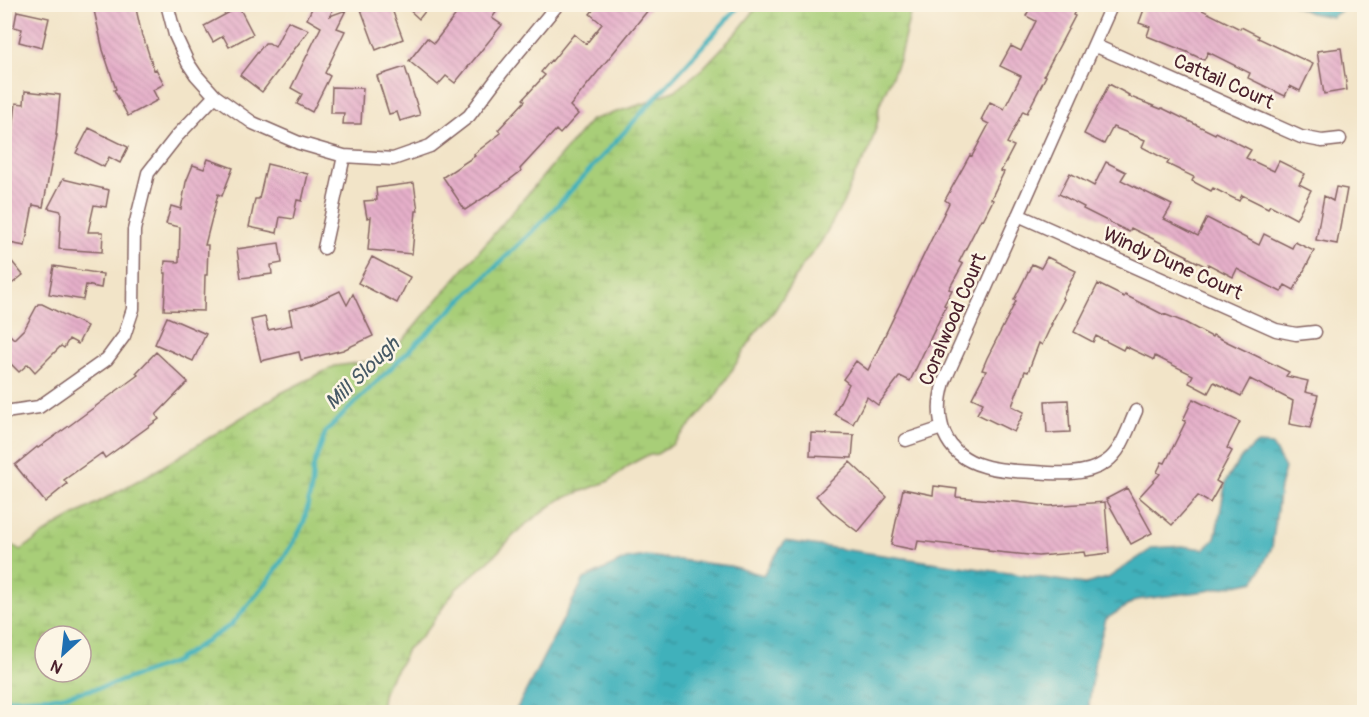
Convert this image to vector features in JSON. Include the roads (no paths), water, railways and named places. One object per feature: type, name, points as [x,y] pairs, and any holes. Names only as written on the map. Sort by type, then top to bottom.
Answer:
[{"type":"street","points":[[166,4],[175,35],[188,63],[215,96],[253,123],[299,143],[344,156],[393,159],[430,146],[469,116],[558,4]]},
{"type":"street","name":"Coralwood Court","points":[[1112,4],[944,382],[939,411],[946,437],[958,453],[975,463],[1006,470],[1050,473],[1077,472],[1097,467],[1111,458],[1137,411]]},
{"type":"street","name":"Cattail Court","points":[[1094,45],[1311,140],[1341,139]]},
{"type":"street","points":[[5,411],[39,407],[107,359],[124,336],[133,309],[134,230],[147,173],[177,136],[215,96]]},
{"type":"street","points":[[324,248],[344,156]]},
{"type":"street","name":"Windy Dune Court","points":[[1018,215],[1276,330],[1296,334],[1315,332]]},
{"type":"street","points":[[906,440],[942,428]]},
{"type":"water","points":[[1349,4],[1332,17],[1310,13],[1293,5]]},
{"type":"water","points":[[1256,444],[1272,445],[1285,468],[1280,487],[1272,547],[1255,581],[1206,591],[1136,600],[1106,619],[1095,659],[1088,712],[515,712],[584,579],[626,559],[646,556],[730,566],[763,575],[785,541],[1085,584],[1108,578],[1153,548],[1182,546],[1204,549],[1215,539],[1226,481],[1241,458]]},
{"type":"waterway","name":"Mill Slough","points":[[4,699],[58,697],[107,686],[174,662],[231,625],[268,581],[293,544],[304,522],[312,485],[313,468],[326,431],[545,219],[741,4]]}]
